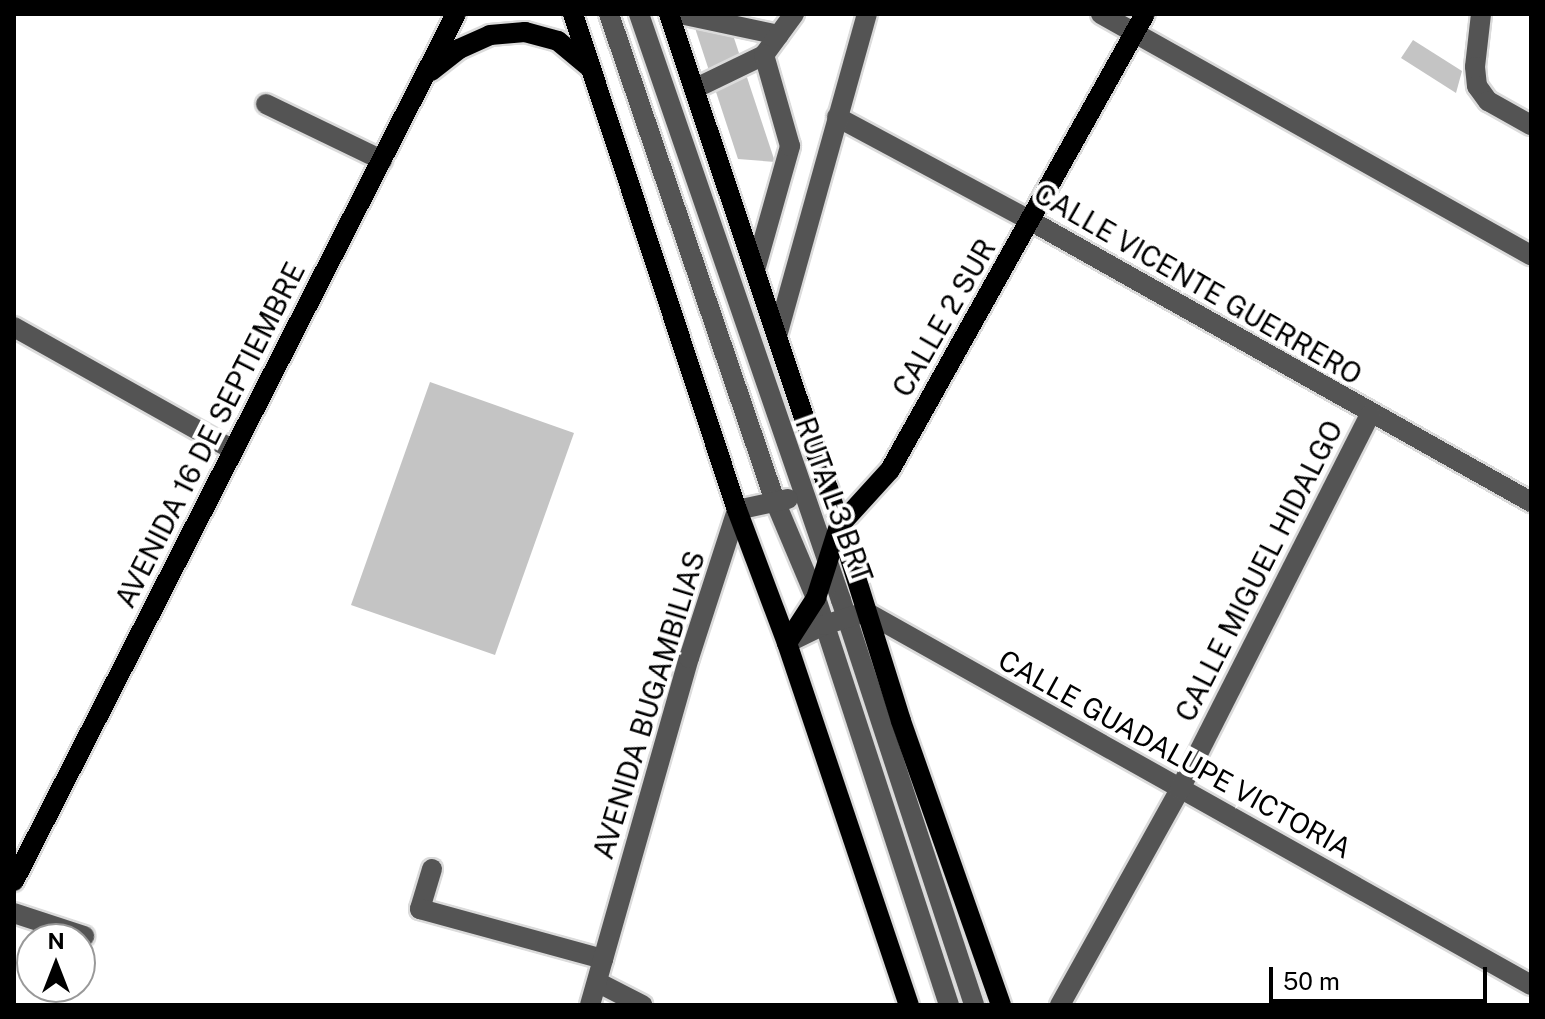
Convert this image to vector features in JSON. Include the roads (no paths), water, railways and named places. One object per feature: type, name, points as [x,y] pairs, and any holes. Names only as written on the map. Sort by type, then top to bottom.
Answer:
[{"type":"main road","name":"AVENIDA 16 DE SEPTIEMBRE","points":[[14,881],[456,14]]},
{"type":"main road","points":[[573,14],[737,510],[787,643],[909,1005]]},
{"type":"main road","points":[[669,14],[828,488],[839,526],[856,615],[1001,1005]]},
{"type":"main road","name":"CALLE 2 SUR","points":[[787,643],[816,598],[839,526],[890,470],[1145,14]]},
{"type":"main road","points":[[424,76],[459,49],[490,35],[525,32],[558,41],[593,72]]},
{"type":"street","points":[[609,14],[775,501],[816,598],[949,1005]]},
{"type":"street","name":"RUTA L3 BRT","points":[[639,14],[802,496],[828,565],[856,615],[974,1005]]},
{"type":"street","points":[[680,14],[779,35]]},
{"type":"street","points":[[694,89],[764,55],[794,14]]},
{"type":"street","points":[[777,336],[867,14]]},
{"type":"street","points":[[1101,14],[1531,255]]},
{"type":"street","points":[[1481,14],[1477,86],[1488,101],[1531,125]]},
{"type":"street","points":[[755,270],[790,146],[764,55]]},
{"type":"street","points":[[266,104],[382,160]]},
{"type":"street","name":"CALLE VICENTE GUERRERO","points":[[837,117],[1031,221],[1531,502]]},
{"type":"street","points":[[14,327],[233,450]]},
{"type":"street","name":"CALLE MIGUEL HIDALGO","points":[[1060,1005],[1180,789],[1370,414]]},
{"type":"street","points":[[737,510],[828,488]]},
{"type":"street","name":"AVENIDA BUGAMBILIAS","points":[[590,1005],[689,658],[737,510]]},
{"type":"street","points":[[787,643],[824,625],[856,615]]},
{"type":"street","name":"CALLE GUADALUPE VICTORIA","points":[[856,615],[1180,789],[1531,985]]},
{"type":"street","points":[[432,869],[420,909],[603,959]]},
{"type":"street","points":[[14,913],[44,923]]},
{"type":"street","points":[[597,982],[642,1005]]}]
